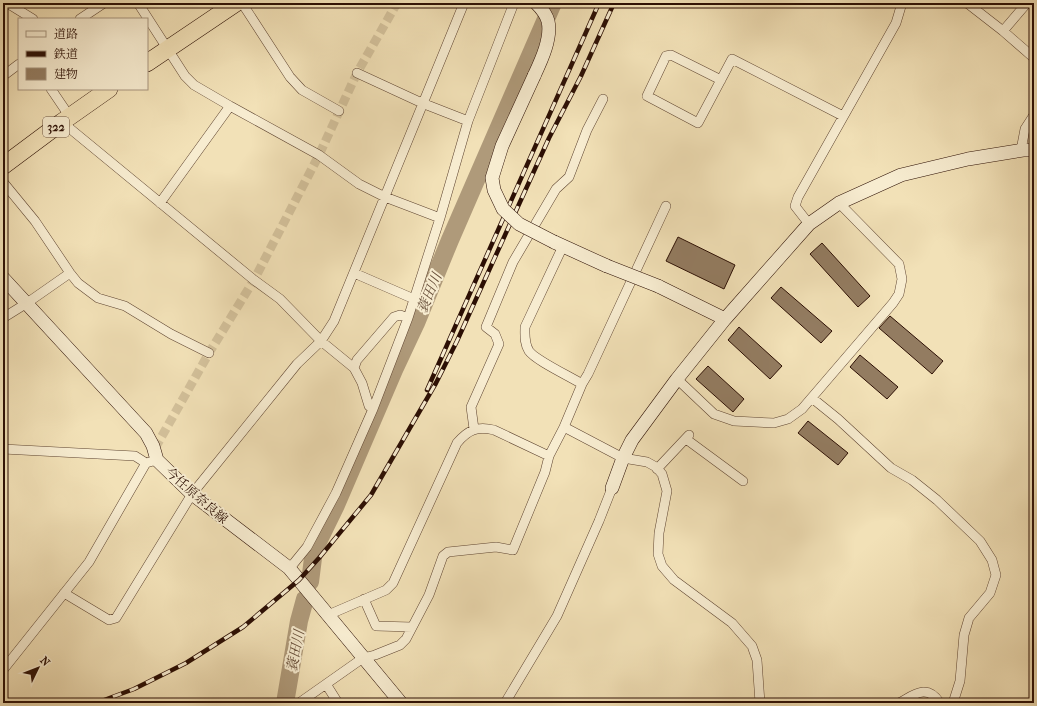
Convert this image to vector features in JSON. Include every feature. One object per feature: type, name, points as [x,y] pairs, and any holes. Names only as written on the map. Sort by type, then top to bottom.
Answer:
[{"type":"highway","points":[[148,62],[236,3]]},
{"type":"highway","name":"322","points":[[3,166],[66,119],[109,90]]},
{"type":"street","points":[[7,3],[31,18]]},
{"type":"street","points":[[82,18],[104,3]]},
{"type":"street","points":[[138,3],[147,18]]},
{"type":"street","points":[[242,3],[290,77],[302,90],[339,111]]},
{"type":"street","points":[[64,593],[109,620],[116,618],[192,494],[297,364],[321,340],[334,321],[386,197],[422,103],[464,3]]},
{"type":"street","points":[[289,568],[307,547],[336,493],[373,409],[408,318],[440,218],[468,121],[514,3]]},
{"type":"street","points":[[536,3],[548,20],[549,31],[543,55],[502,146],[492,178],[494,190],[503,209],[519,224],[558,244],[607,266],[658,286],[726,319]]},
{"type":"street","points":[[809,224],[795,206],[798,197],[896,23],[902,3]]},
{"type":"street","points":[[967,3],[1034,58]]},
{"type":"street","points":[[1003,31],[1027,3]]},
{"type":"street","points":[[148,19],[185,76],[194,85],[319,155],[359,184],[386,197],[440,218]]},
{"type":"street","points":[[721,80],[671,55],[666,56],[646,96],[698,123],[721,80],[732,59],[843,116]]},
{"type":"street","points":[[3,76],[18,65]]},
{"type":"street","points":[[357,73],[422,103],[468,121]]},
{"type":"street","points":[[52,90],[66,119],[160,203],[254,280],[280,299],[321,340],[354,368],[362,383],[369,406],[373,409]]},
{"type":"street","points":[[474,429],[470,407],[499,344],[495,334],[486,327],[513,262],[556,189],[569,177],[587,130],[603,99]]},
{"type":"street","points":[[160,203],[230,106]]},
{"type":"street","points":[[1020,150],[1025,129],[1034,115]]},
{"type":"street","points":[[505,703],[557,616],[599,521],[623,458],[632,440],[677,379],[726,319],[809,224],[839,203],[900,175],[968,159],[1020,150],[1034,150]]},
{"type":"street","points":[[3,182],[35,221],[70,274],[78,283],[98,298],[125,306],[170,334],[208,353]]},
{"type":"street","points":[[677,379],[714,414],[734,420],[774,423],[788,419],[802,409],[893,303],[899,294],[902,279],[899,264],[839,203]]},
{"type":"street","points":[[299,703],[363,658],[400,645],[406,639],[429,595],[443,556],[448,552],[496,547],[512,550],[545,472],[549,456],[564,427],[582,384],[666,206]]},
{"type":"street","points":[[558,244],[525,326],[524,339],[529,352],[582,384]]},
{"type":"street","points":[[354,273],[414,299]]},
{"type":"street","points":[[3,318],[70,274]]},
{"type":"street","name":"今任原奈良線","points":[[3,278],[146,433],[153,446],[152,462],[289,568],[401,703]]},
{"type":"street","points":[[354,368],[357,360],[394,318],[400,315],[408,318]]},
{"type":"street","points":[[812,398],[891,468],[912,480],[937,500],[980,542],[992,560],[996,575],[990,593],[970,618],[964,635],[960,681],[953,703]]},
{"type":"street","points":[[564,427],[623,458],[647,462],[662,474],[667,491],[659,533],[658,554],[662,566],[674,580],[732,623],[752,646],[757,660],[760,703]]},
{"type":"street","points":[[328,615],[386,590],[393,583],[457,443],[464,434],[474,429],[485,428],[494,430],[549,456]]},
{"type":"street","points":[[657,469],[687,437],[743,481]]},
{"type":"street","points":[[3,449],[135,456],[152,462],[89,562],[3,670]]},
{"type":"street","points":[[364,599],[376,626],[412,627]]},
{"type":"street","points":[[326,684],[338,703]]},
{"type":"street","points":[[899,703],[921,691],[929,693],[940,703]]},
{"type":"building","points":[[678,237],[735,265],[724,289],[666,261]]},
{"type":"building","points":[[822,243],[870,296],[858,307],[810,254]]},
{"type":"building","points":[[781,287],[832,331],[821,343],[771,298]]},
{"type":"building","points":[[890,316],[943,361],[932,374],[879,328]]},
{"type":"building","points":[[739,327],[782,366],[770,379],[728,340]]},
{"type":"building","points":[[860,355],[898,387],[887,399],[850,367]]},
{"type":"building","points":[[708,366],[744,399],[733,412],[696,379]]},
{"type":"building","points":[[808,421],[848,453],[838,465],[798,433]]},
{"type":"waterway","name":"蓑田川","points":[[310,582],[314,550],[336,505],[394,370],[416,323],[450,240],[553,3]]},
{"type":"waterway","name":"蓑田川","points":[[285,703],[299,621],[305,599]]},
{"type":"tunnel","points":[[153,446],[158,443],[209,353],[254,280],[319,155],[357,73],[397,3]]},
{"type":"railway","points":[[427,390],[599,3]]},
{"type":"railway","points":[[96,703],[134,689],[186,663],[243,627],[299,580],[371,495],[436,383],[457,341],[549,138],[581,76],[614,3]]}]
